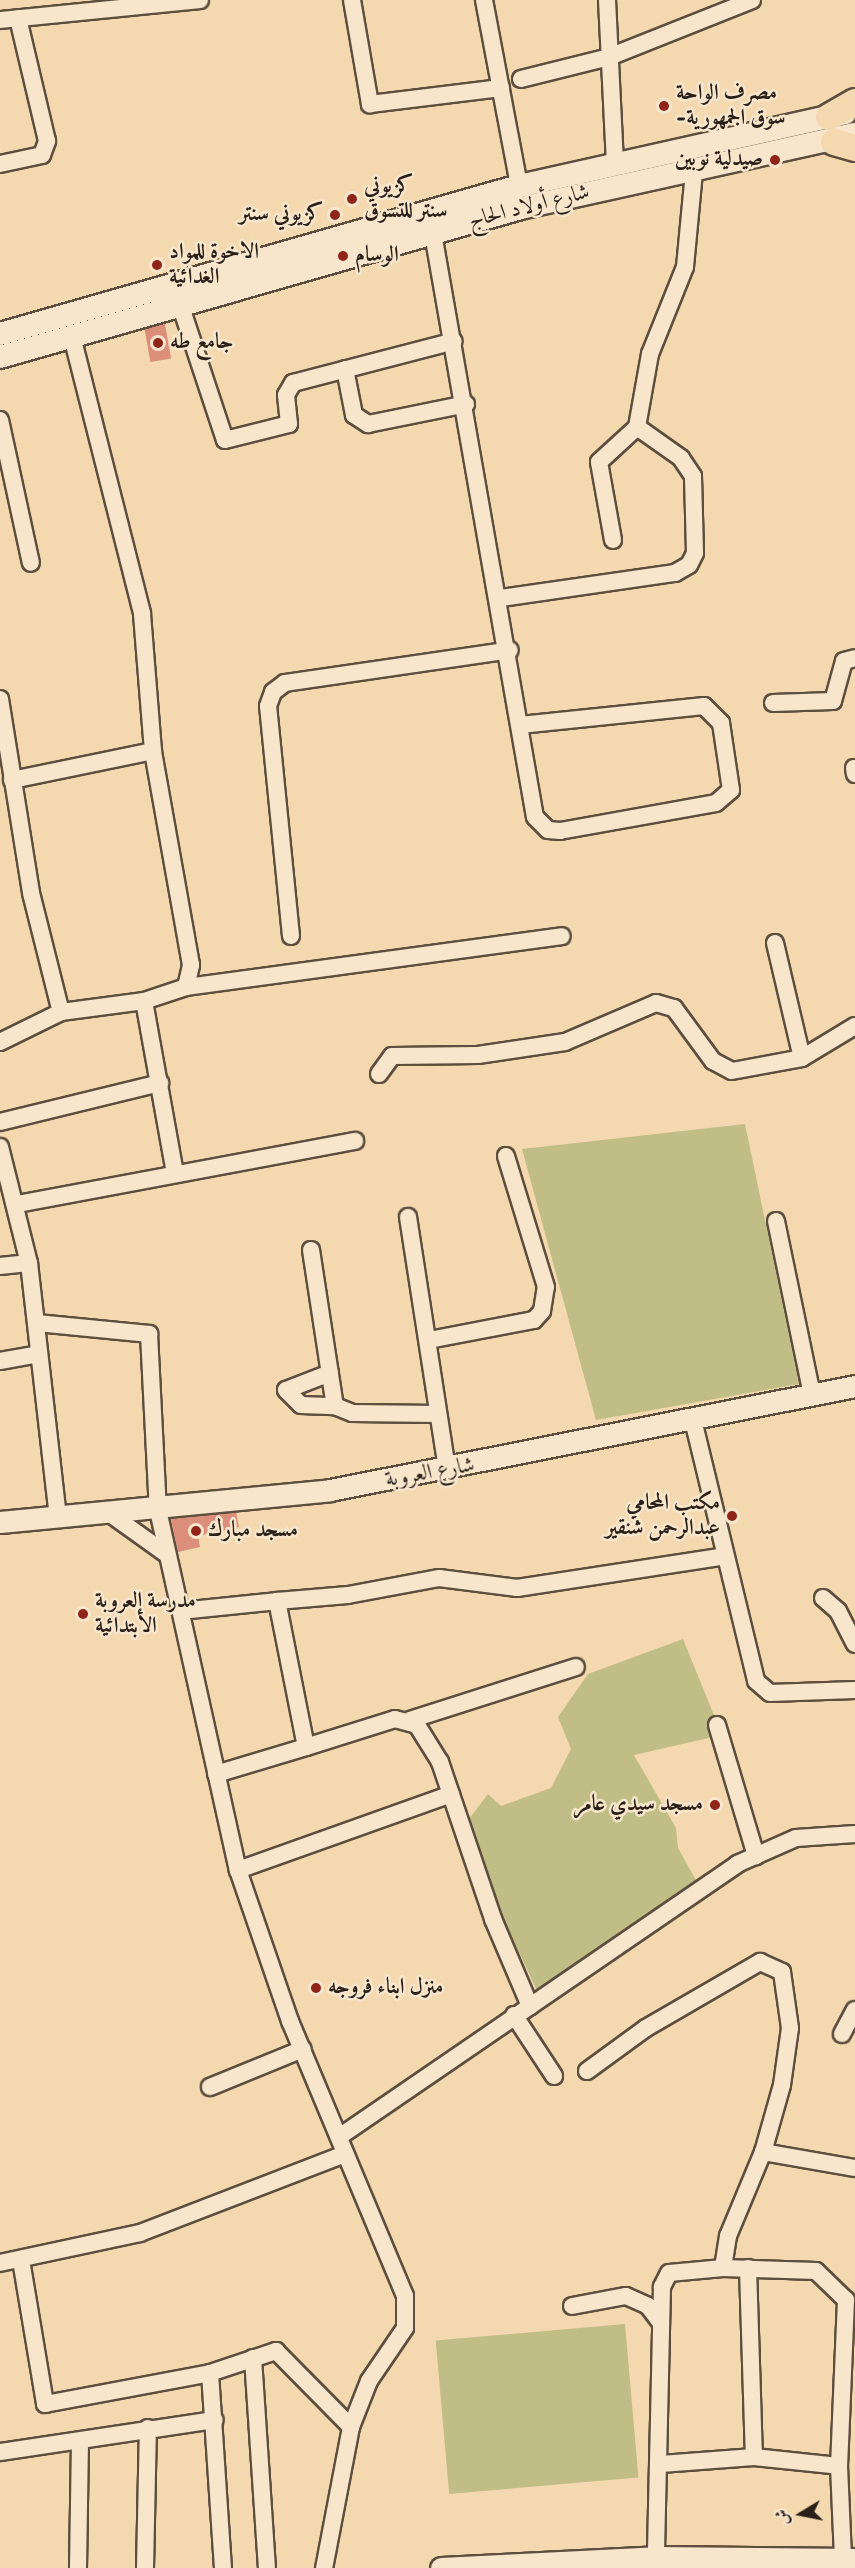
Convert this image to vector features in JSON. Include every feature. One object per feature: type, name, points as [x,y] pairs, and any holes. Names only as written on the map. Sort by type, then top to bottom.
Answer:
[{"type":"main road","points":[[843,135],[855,102]]},
{"type":"main road","name":"شارع أولاد الحاج","points":[[843,135],[855,110]]},
{"type":"main road","name":"شارع أولاد الحاج","points":[[0,357],[180,304],[431,221],[519,186],[615,164],[843,135]]},
{"type":"main road","name":"شارع أولاد الحاج","points":[[0,334],[431,221],[694,172],[843,135]]},
{"type":"street","points":[[352,0],[370,104],[501,88]]},
{"type":"street","points":[[484,0],[519,186]]},
{"type":"street","points":[[607,0],[615,164]]},
{"type":"street","points":[[521,79],[609,57],[752,0]]},
{"type":"street","points":[[0,20],[190,1]]},
{"type":"street","points":[[0,164],[42,155],[47,141],[18,18]]},
{"type":"street","points":[[613,540],[600,462],[638,427],[650,354],[682,282],[694,172]]},
{"type":"street","points":[[431,221],[501,598],[510,651],[520,725],[535,817],[548,830],[716,803],[730,790],[721,723],[704,706],[520,725]]},
{"type":"street","points":[[180,304],[225,440],[289,424],[289,386],[454,341]]},
{"type":"street","points":[[72,336],[129,543],[142,612],[153,751],[191,965],[186,987]]},
{"type":"street","points":[[345,369],[354,415],[368,424],[466,404]]},
{"type":"street","points":[[0,420],[31,563]]},
{"type":"street","points":[[501,598],[675,573],[688,565],[695,553],[693,476],[681,458],[638,427]]},
{"type":"street","points":[[291,936],[268,706],[273,692],[285,683],[510,651]]},
{"type":"street","points":[[773,703],[833,701],[839,697],[844,661],[855,658]]},
{"type":"street","points":[[0,699],[12,751],[12,780],[61,1012]]},
{"type":"street","points":[[12,780],[153,751]]},
{"type":"street","points":[[0,1042],[61,1012],[144,1000],[186,987],[562,936]]},
{"type":"street","points":[[775,943],[802,1058]]},
{"type":"street","points":[[144,1000],[175,1173]]},
{"type":"street","points":[[379,1074],[392,1056],[478,1055],[565,1042],[656,1003],[674,1008],[724,1069],[802,1058],[855,1026]]},
{"type":"street","points":[[0,1122],[160,1083]]},
{"type":"street","points":[[18,1204],[355,1141]]},
{"type":"street","points":[[0,1147],[18,1204],[29,1263],[58,1517]]},
{"type":"street","points":[[429,1340],[534,1320],[542,1311],[546,1287],[506,1156]]},
{"type":"street","points":[[408,1217],[429,1340],[447,1470]]},
{"type":"street","points":[[777,1221],[812,1395]]},
{"type":"street","points":[[310,1250],[335,1406]]},
{"type":"street","points":[[0,1266],[29,1263]]},
{"type":"street","points":[[37,1323],[148,1334],[158,1510],[238,1870],[303,2049],[408,2311],[400,2338],[369,2380],[351,2427],[324,2568]]},
{"type":"street","points":[[0,1361],[38,1354]]},
{"type":"street","points":[[330,1373],[286,1390],[302,1405],[335,1406],[352,1413],[438,1414]]},
{"type":"street","name":"شارع العروبة","points":[[0,1522],[158,1510],[447,1470],[855,1386]]},
{"type":"street","points":[[693,1420],[725,1556],[762,1690],[855,1690]]},
{"type":"street","points":[[109,1513],[166,1554]]},
{"type":"street","points":[[182,1611],[348,1595],[439,1578],[517,1588],[725,1556]]},
{"type":"street","points":[[823,1598],[838,1611],[855,1644]]},
{"type":"street","points":[[278,1601],[306,1747]]},
{"type":"street","points":[[216,1774],[395,1719],[410,1720],[576,1667]]},
{"type":"street","points":[[410,1720],[429,1740],[530,2006]]},
{"type":"street","points":[[717,1725],[756,1856]]},
{"type":"street","points":[[238,1870],[451,1794]]},
{"type":"street","points":[[339,2137],[530,2006],[577,1969],[756,1856],[796,1838],[855,1834]]},
{"type":"street","points":[[587,2071],[667,2016],[760,1962],[773,1964],[787,1985],[789,2041],[763,2152],[728,2236],[723,2268]]},
{"type":"street","points":[[842,2034],[855,2010]]},
{"type":"street","points":[[514,2015],[554,2076]]},
{"type":"street","points":[[210,2087],[303,2049]]},
{"type":"street","points":[[763,2152],[855,2168]]},
{"type":"street","points":[[0,2264],[178,2221],[345,2154]]},
{"type":"street","points":[[21,2260],[45,2404],[210,2373],[253,2358],[282,2353],[351,2427]]},
{"type":"street","points":[[451,2567],[656,2557],[849,2559],[839,2466],[850,2300],[816,2271],[723,2268],[664,2277],[660,2322],[661,2464],[656,2557]]},
{"type":"street","points":[[748,2268],[754,2457]]},
{"type":"street","points":[[572,2306],[626,2296],[648,2306],[660,2322]]},
{"type":"street","points":[[253,2358],[267,2568]]},
{"type":"street","points":[[210,2373],[215,2420],[223,2568]]},
{"type":"street","points":[[0,2452],[80,2441],[148,2428],[215,2420]]},
{"type":"street","points":[[145,2568],[148,2428]]},
{"type":"street","points":[[78,2568],[80,2441]]},
{"type":"street","points":[[661,2464],[754,2457],[839,2466]]},
{"type":"shaded area","points":[[745,1124],[799,1384],[596,1420],[522,1149]]},
{"type":"shaded area","points":[[683,1639],[722,1735],[634,1755],[676,1828],[678,1848],[697,1882],[538,1993],[498,1907],[469,1819],[488,1794],[501,1806],[551,1788],[571,1749],[558,1717],[588,1674]]},
{"type":"shaded area","points":[[625,2324],[638,2477],[449,2494],[436,2341]]},
{"type":"building","name":"جامع طه","points":[[165,324],[171,358],[150,362],[144,328]]},
{"type":"building","name":"مسجد مبارك","points":[[236,1512],[239,1527],[198,1536],[200,1547],[178,1552],[171,1519]]},
{"type":"place","name":"مصرف الواحة -سوق الجمهورية","points":[[664,106]]},
{"type":"place","name":"صيدلية نوبين","points":[[775,160]]},
{"type":"place","name":"كزيوني سنتر للتسوق","points":[[352,199]]},
{"type":"place","name":"كزيوني سنتر","points":[[335,215]]},
{"type":"place","name":"الوسام","points":[[343,256]]},
{"type":"place","name":"الاخوة للمواد الغدائية","points":[[157,265]]},
{"type":"place","name":"جامع طه","points":[[158,343]]},
{"type":"place","name":"مكتب المحامي عبدالرحمن شنقير","points":[[732,1516]]},
{"type":"place","name":"مسجد مبارك","points":[[196,1531]]},
{"type":"place","name":"مدرسة العروبة الأبتدائية","points":[[83,1614]]},
{"type":"place","name":"مسجد سيدي عامر","points":[[715,1805]]},
{"type":"place","name":"منزل ابناء فروجه","points":[[316,1988]]}]
